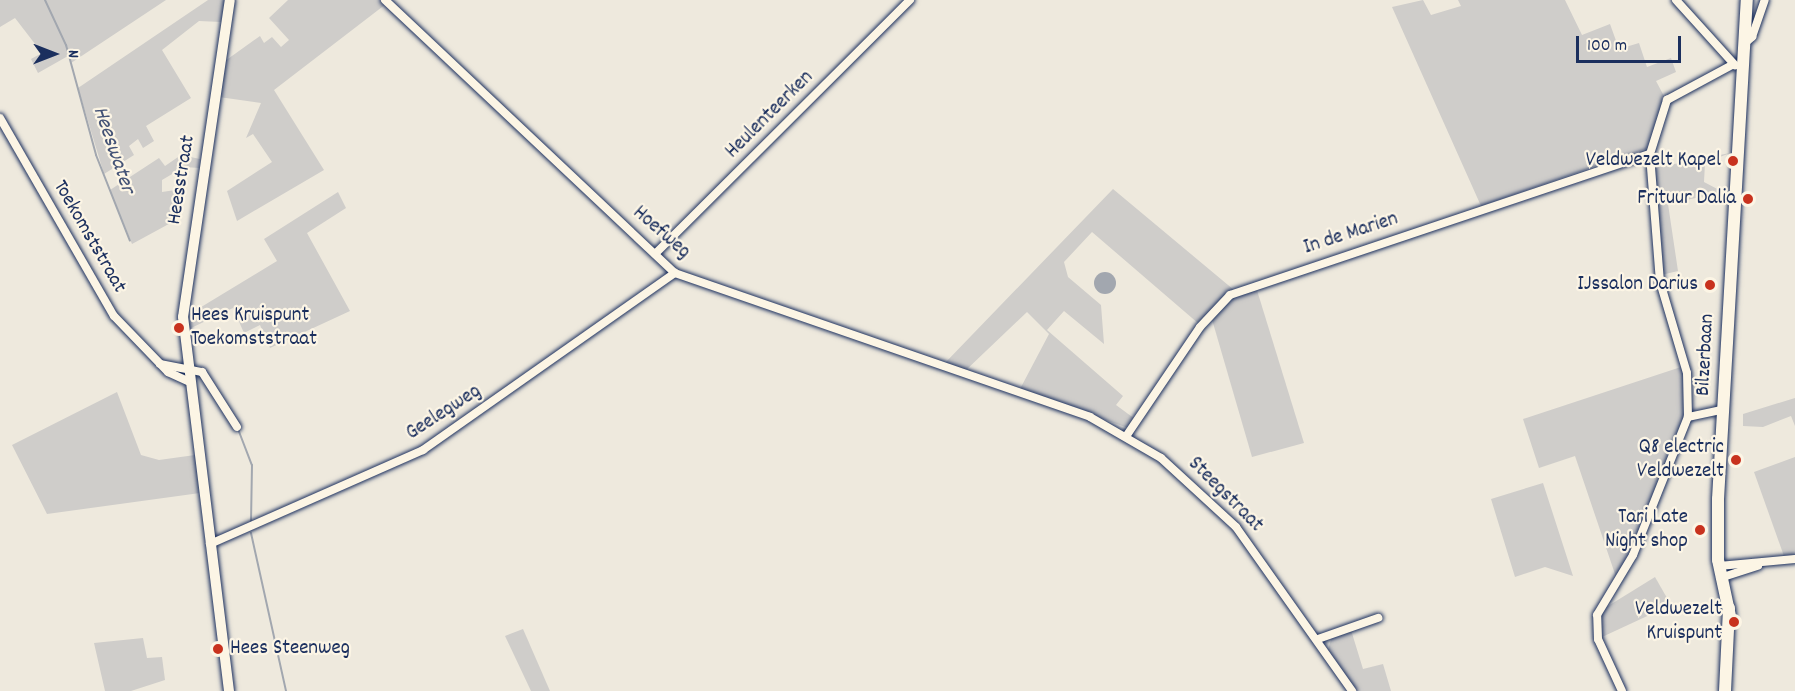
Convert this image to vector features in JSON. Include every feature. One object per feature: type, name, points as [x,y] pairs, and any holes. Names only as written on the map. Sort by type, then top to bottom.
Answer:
[{"type":"main road","name":"Bilzerbaan","points":[[1729,688],[1730,616],[1720,533],[1722,410],[1737,66],[1744,44],[1747,0]]},
{"type":"street","name":"Heesstraat","points":[[229,691],[187,367],[185,287],[230,0]]},
{"type":"street","name":"Hoefweg","points":[[385,0],[675,273],[1016,391]]},
{"type":"street","name":"Heulenteerken","points":[[655,255],[910,0]]},
{"type":"street","points":[[1622,691],[1598,639],[1597,615],[1633,555],[1688,417],[1688,373],[1658,272],[1650,154],[1667,100],[1737,66],[1676,0]]},
{"type":"street","points":[[1744,44],[1752,37],[1765,0]]},
{"type":"street","name":"Toekomststraat","points":[[0,118],[114,316],[160,364],[189,382]]},
{"type":"street","name":"In de Marien","points":[[1127,435],[1200,327],[1230,295],[1650,154]]},
{"type":"street","name":"Geelegweg","points":[[210,544],[432,445],[675,273]]},
{"type":"street","points":[[160,364],[187,367],[202,372],[237,427]]},
{"type":"street","name":"Steegstraat","points":[[1016,391],[1127,435],[1236,526],[1353,691]]},
{"type":"street","points":[[1688,417],[1722,410]]},
{"type":"street","points":[[1723,572],[1795,559]]},
{"type":"street","points":[[1723,572],[1761,565]]},
{"type":"street","points":[[1318,639],[1378,618]]},
{"type":"shaded area","points":[[0,0],[166,0],[71,63],[68,56],[38,73],[31,59],[42,53],[15,18],[0,27]]},
{"type":"shaded area","points":[[208,0],[225,0],[221,22],[199,21],[162,50],[191,98],[146,126],[154,141],[143,148],[138,139],[129,146],[134,155],[104,174],[78,88]]},
{"type":"shaded area","points":[[288,0],[381,0],[386,4],[274,90],[324,170],[237,221],[227,191],[272,162],[253,134],[246,138],[261,103],[219,97],[225,61],[260,36],[264,43],[272,37],[281,47],[289,40],[269,18]]},
{"type":"shaded area","points":[[1423,0],[1431,15],[1461,6],[1458,0],[1565,0],[1582,35],[1610,24],[1619,49],[1639,43],[1647,67],[1671,58],[1676,72],[1656,81],[1665,98],[1648,148],[1481,206],[1392,7]]},
{"type":"shaded area","points":[[1730,153],[1705,163],[1704,182],[1723,192],[1668,204],[1678,271],[1661,275],[1654,168]]},
{"type":"shaded area","points":[[181,155],[200,159],[199,168],[184,167],[162,180],[162,192],[182,189],[178,219],[132,244],[110,190],[159,158],[165,166]]},
{"type":"shaded area","points":[[1113,189],[1234,290],[1199,324],[1092,232],[1064,262],[1068,277],[1101,305],[1104,344],[1064,311],[1047,330],[1123,396],[1116,405],[1135,419],[1128,428],[1020,389],[1049,334],[1027,312],[965,371],[944,364]]},
{"type":"shaded area","points":[[338,192],[346,208],[307,233],[350,311],[270,348],[260,325],[244,333],[233,308],[189,329],[188,315],[277,261],[264,239]]},
{"type":"shaded area","points":[[1101,272],[1109,272],[1116,279],[1116,287],[1109,294],[1101,294],[1094,287],[1094,279]]},
{"type":"shaded area","points":[[1256,287],[1304,443],[1252,457],[1211,316],[1229,299]]},
{"type":"shaded area","points":[[1684,366],[1685,417],[1633,549],[1616,577],[1575,456],[1539,468],[1523,419]]},
{"type":"shaded area","points":[[117,392],[141,455],[159,460],[195,455],[200,493],[47,514],[12,445]]},
{"type":"shaded area","points":[[1795,398],[1795,426],[1791,416],[1763,427],[1743,426],[1743,414]]},
{"type":"shaded area","points":[[1795,457],[1795,557],[1785,559],[1754,472]]},
{"type":"shaded area","points":[[1543,483],[1573,576],[1545,567],[1515,577],[1491,499]]},
{"type":"shaded area","points":[[1655,577],[1671,605],[1602,637],[1600,611]]},
{"type":"shaded area","points":[[523,629],[550,691],[531,691],[505,636]]},
{"type":"shaded area","points":[[1351,630],[1363,669],[1383,664],[1391,691],[1357,691],[1328,650],[1332,636]]},
{"type":"shaded area","points":[[143,638],[147,658],[162,657],[165,680],[131,691],[105,691],[94,643]]},
{"type":"waterway","name":"Heeswater","points":[[45,0],[66,45],[96,155],[130,241]]},
{"type":"waterway","name":"Heeswater","points":[[238,429],[252,465],[251,523]]},
{"type":"waterway","name":"Heeswater","points":[[251,533],[286,691]]},
{"type":"place","name":"Veldwezelt Kapel","points":[[1733,161]]},
{"type":"place","name":"Frituur Dalia","points":[[1748,199]]},
{"type":"place","name":"IJssalon Darius","points":[[1710,285]]},
{"type":"place","name":"Hees Kruispunt Toekomststraat","points":[[179,328]]},
{"type":"place","name":"Q8 electric Veldwezelt","points":[[1736,460]]},
{"type":"place","name":"Tari Late Night shop","points":[[1700,530]]},
{"type":"place","name":"Veldwezelt Kruispunt","points":[[1734,622]]},
{"type":"place","name":"Hees Steenweg","points":[[218,649]]}]
